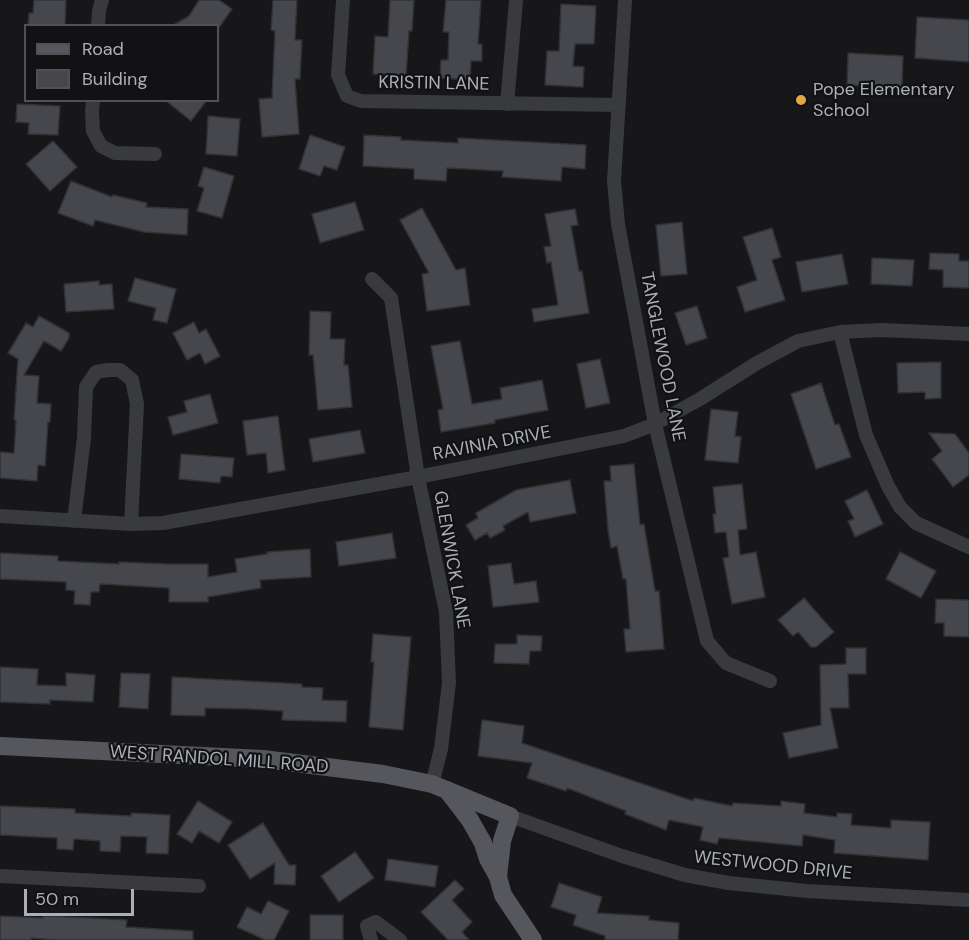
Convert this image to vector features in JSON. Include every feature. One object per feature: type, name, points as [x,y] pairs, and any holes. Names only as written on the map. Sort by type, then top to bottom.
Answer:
[{"type":"main road","name":"WEST RANDOL MILL ROAD","points":[[0,746],[263,759],[384,774],[440,787],[510,816]]},
{"type":"main road","points":[[440,787],[470,820],[498,877],[503,895],[533,940]]},
{"type":"main road","points":[[498,877],[502,841],[510,816]]},
{"type":"street","points":[[98,24],[102,0]]},
{"type":"street","name":"KRISTIN LANE","points":[[343,0],[338,75],[348,96],[361,101],[619,105]]},
{"type":"street","name":"TANGLEWOOD LANE","points":[[625,0],[614,181],[618,224],[655,424],[707,641],[726,663],[770,681]]},
{"type":"street","points":[[507,104],[516,1]]},
{"type":"street","points":[[93,102],[93,130],[101,146],[115,153],[155,154]]},
{"type":"street","name":"GLENWICK LANE","points":[[372,279],[391,298],[418,477],[446,612],[449,683],[441,749],[440,787]]},
{"type":"street","name":"RAVINIA DRIVE","points":[[0,516],[131,524],[163,523],[418,477],[624,436],[655,424],[798,341],[840,332],[883,330],[969,333]]},
{"type":"street","points":[[840,332],[866,435],[888,486],[900,507],[916,523],[969,547]]},
{"type":"street","points":[[74,521],[84,438],[86,387],[96,372],[120,370],[132,380],[136,404],[131,524]]},
{"type":"street","name":"WESTWOOD DRIVE","points":[[510,816],[622,856],[685,875],[729,883],[807,891],[969,900]]},
{"type":"street","points":[[0,876],[199,886]]},
{"type":"street","points":[[371,940],[367,926],[375,922],[400,940]]},
{"type":"building","points":[[34,0],[66,0],[65,24],[28,24],[29,13],[33,13]]},
{"type":"building","points":[[199,0],[219,0],[232,9],[219,28],[219,24],[175,24],[189,16]]},
{"type":"building","points":[[273,0],[297,0],[295,40],[302,40],[300,79],[295,79],[299,134],[262,137],[259,99],[272,98],[275,31],[271,30]]},
{"type":"building","points":[[390,0],[414,0],[406,76],[373,74],[375,36],[388,37]]},
{"type":"building","points":[[446,0],[481,0],[478,44],[482,44],[482,61],[471,61],[470,80],[440,78],[441,60],[448,60],[449,32],[443,32]]},
{"type":"building","points":[[561,4],[596,6],[594,44],[575,44],[573,66],[584,67],[583,87],[545,85],[547,51],[559,51]]},
{"type":"building","points":[[917,17],[969,20],[969,62],[915,58]]},
{"type":"building","points":[[848,53],[903,56],[902,88],[847,85]]},
{"type":"building","points":[[167,102],[205,102],[191,121]]},
{"type":"building","points":[[17,104],[60,106],[58,135],[28,134],[29,123],[16,122]]},
{"type":"building","points":[[208,116],[240,119],[237,156],[206,154]]},
{"type":"building","points":[[310,135],[345,147],[337,170],[324,166],[320,176],[299,169]]},
{"type":"building","points":[[364,135],[401,137],[401,140],[458,143],[458,138],[586,145],[585,169],[562,167],[561,181],[502,177],[503,171],[447,168],[446,181],[414,179],[414,169],[363,166]]},
{"type":"building","points":[[53,141],[77,167],[50,191],[26,164]]},
{"type":"building","points":[[204,167],[234,176],[222,218],[197,211],[204,188],[198,186]]},
{"type":"building","points":[[71,181],[112,197],[113,195],[147,203],[146,207],[188,209],[187,235],[144,232],[95,220],[93,226],[58,213]]},
{"type":"building","points":[[355,202],[364,230],[320,243],[312,214]]},
{"type":"building","points":[[422,208],[456,270],[465,268],[470,305],[427,311],[422,274],[429,273],[400,220]]},
{"type":"building","points":[[575,209],[578,225],[571,226],[589,313],[534,322],[532,309],[558,305],[551,262],[547,263],[544,247],[551,246],[545,214]]},
{"type":"building","points":[[682,222],[687,274],[661,276],[656,225]]},
{"type":"building","points":[[772,228],[781,257],[772,260],[785,300],[745,312],[737,287],[757,280],[743,237]]},
{"type":"building","points":[[930,253],[959,254],[959,261],[969,261],[969,288],[943,287],[943,270],[929,269]]},
{"type":"building","points":[[842,254],[848,284],[802,292],[796,262]]},
{"type":"building","points":[[872,258],[914,260],[912,286],[871,284]]},
{"type":"building","points":[[135,278],[176,289],[167,323],[153,320],[156,308],[128,301]]},
{"type":"building","points":[[99,281],[99,285],[112,284],[114,309],[66,312],[64,284]]},
{"type":"building","points":[[697,306],[707,338],[686,345],[675,313]]},
{"type":"building","points":[[310,311],[331,312],[330,339],[345,339],[344,365],[348,365],[352,407],[318,410],[313,355],[309,355]]},
{"type":"building","points":[[39,316],[69,333],[69,338],[61,351],[44,341],[24,375],[39,376],[37,403],[51,404],[45,466],[38,465],[37,481],[0,478],[0,452],[14,453],[18,359],[8,353],[26,323],[33,327]]},
{"type":"building","points":[[194,322],[199,333],[206,329],[220,356],[205,364],[200,353],[187,360],[173,333]]},
{"type":"building","points":[[460,341],[472,404],[502,399],[500,388],[542,380],[548,410],[495,420],[495,423],[441,432],[438,410],[443,409],[431,346]]},
{"type":"building","points":[[600,359],[610,403],[586,408],[577,364]]},
{"type":"building","points":[[941,362],[941,398],[925,399],[925,392],[898,393],[897,363]]},
{"type":"building","points":[[821,383],[835,425],[839,424],[851,457],[816,469],[791,394]]},
{"type":"building","points":[[210,394],[218,423],[173,435],[168,417],[187,412],[184,401]]},
{"type":"building","points":[[711,409],[738,412],[735,436],[741,437],[738,463],[705,460]]},
{"type":"building","points":[[278,416],[285,470],[268,473],[266,453],[247,455],[243,421]]},
{"type":"building","points":[[360,430],[365,453],[313,462],[309,439]]},
{"type":"building","points":[[929,433],[955,434],[969,453],[969,475],[953,487],[932,459],[942,451]]},
{"type":"building","points":[[181,454],[234,458],[232,477],[221,476],[220,483],[179,479]]},
{"type":"building","points":[[634,464],[640,525],[644,524],[655,591],[659,591],[664,649],[626,652],[624,629],[630,629],[626,579],[623,579],[617,546],[611,548],[604,481],[611,481],[610,466]]},
{"type":"building","points":[[570,480],[576,513],[530,522],[528,512],[503,526],[505,530],[490,538],[487,533],[475,540],[466,525],[478,518],[476,513],[516,490]]},
{"type":"building","points":[[742,484],[747,529],[738,530],[740,555],[756,552],[765,597],[732,604],[723,558],[729,557],[726,532],[715,533],[713,514],[716,514],[713,487]]},
{"type":"building","points":[[867,490],[883,524],[855,537],[848,521],[854,519],[845,501]]},
{"type":"building","points":[[392,533],[396,558],[339,566],[336,542]]},
{"type":"building","points":[[310,549],[311,577],[260,580],[261,588],[208,597],[208,602],[169,602],[169,588],[100,584],[99,592],[91,592],[90,605],[74,604],[75,591],[66,590],[66,582],[0,579],[0,553],[58,556],[58,561],[208,564],[208,577],[237,572],[235,559],[267,554],[267,552]]},
{"type":"building","points":[[900,552],[936,571],[921,598],[886,579]]},
{"type":"building","points":[[511,563],[514,584],[536,581],[539,602],[493,607],[488,566]]},
{"type":"building","points":[[804,598],[834,632],[816,647],[811,647],[798,632],[793,636],[778,620]]},
{"type":"building","points":[[936,599],[969,600],[969,637],[944,636],[944,623],[935,623]]},
{"type":"building","points":[[373,634],[411,637],[403,730],[369,727],[374,662],[371,662]]},
{"type":"building","points":[[517,635],[542,636],[541,651],[530,651],[529,664],[494,663],[495,644],[517,644]]},
{"type":"building","points":[[846,648],[866,648],[866,674],[848,674],[849,708],[830,708],[838,748],[789,758],[783,733],[821,725],[820,665],[846,664]]},
{"type":"building","points":[[0,667],[38,669],[37,685],[66,686],[66,673],[95,675],[93,702],[50,700],[50,704],[0,702]]},
{"type":"building","points":[[121,673],[150,674],[148,709],[119,707]]},
{"type":"building","points":[[172,677],[302,684],[302,687],[323,688],[322,700],[347,701],[346,722],[282,720],[283,711],[250,709],[205,708],[205,716],[171,715]]},
{"type":"building","points":[[482,720],[524,726],[522,743],[693,801],[694,798],[732,806],[733,803],[781,806],[781,801],[805,804],[804,813],[837,817],[837,813],[852,814],[851,825],[891,828],[891,820],[930,822],[928,860],[834,853],[835,840],[803,835],[802,846],[719,838],[717,844],[700,840],[703,827],[669,820],[666,830],[625,814],[626,811],[567,788],[566,791],[527,778],[532,763],[478,756]]},
{"type":"building","points":[[198,801],[232,822],[219,843],[199,831],[192,843],[177,834]]},
{"type":"building","points":[[0,806],[75,809],[75,813],[131,816],[131,813],[170,815],[168,854],[146,853],[147,837],[121,836],[120,852],[100,851],[100,841],[74,839],[73,850],[57,849],[57,838],[0,835]]},
{"type":"building","points":[[263,823],[289,865],[296,865],[295,885],[274,884],[275,863],[250,879],[228,845]]},
{"type":"building","points":[[355,852],[374,878],[339,902],[321,876]]},
{"type":"building","points":[[388,859],[438,866],[435,887],[385,880]]},
{"type":"building","points":[[455,880],[464,889],[452,900],[472,922],[462,932],[469,940],[448,940],[421,912]]},
{"type":"building","points":[[559,883],[602,897],[597,913],[649,916],[649,920],[679,923],[678,940],[605,940],[605,936],[573,925],[576,915],[551,907]]},
{"type":"building","points":[[268,901],[289,911],[274,940],[265,940],[237,927],[247,907],[261,914]]},
{"type":"building","points":[[310,915],[343,915],[343,940],[310,940]]},
{"type":"building","points":[[0,916],[127,920],[126,927],[193,931],[193,940],[31,938],[31,940],[0,940]]},
{"type":"place","name":"Pope Elementary School","points":[[801,100]]}]
